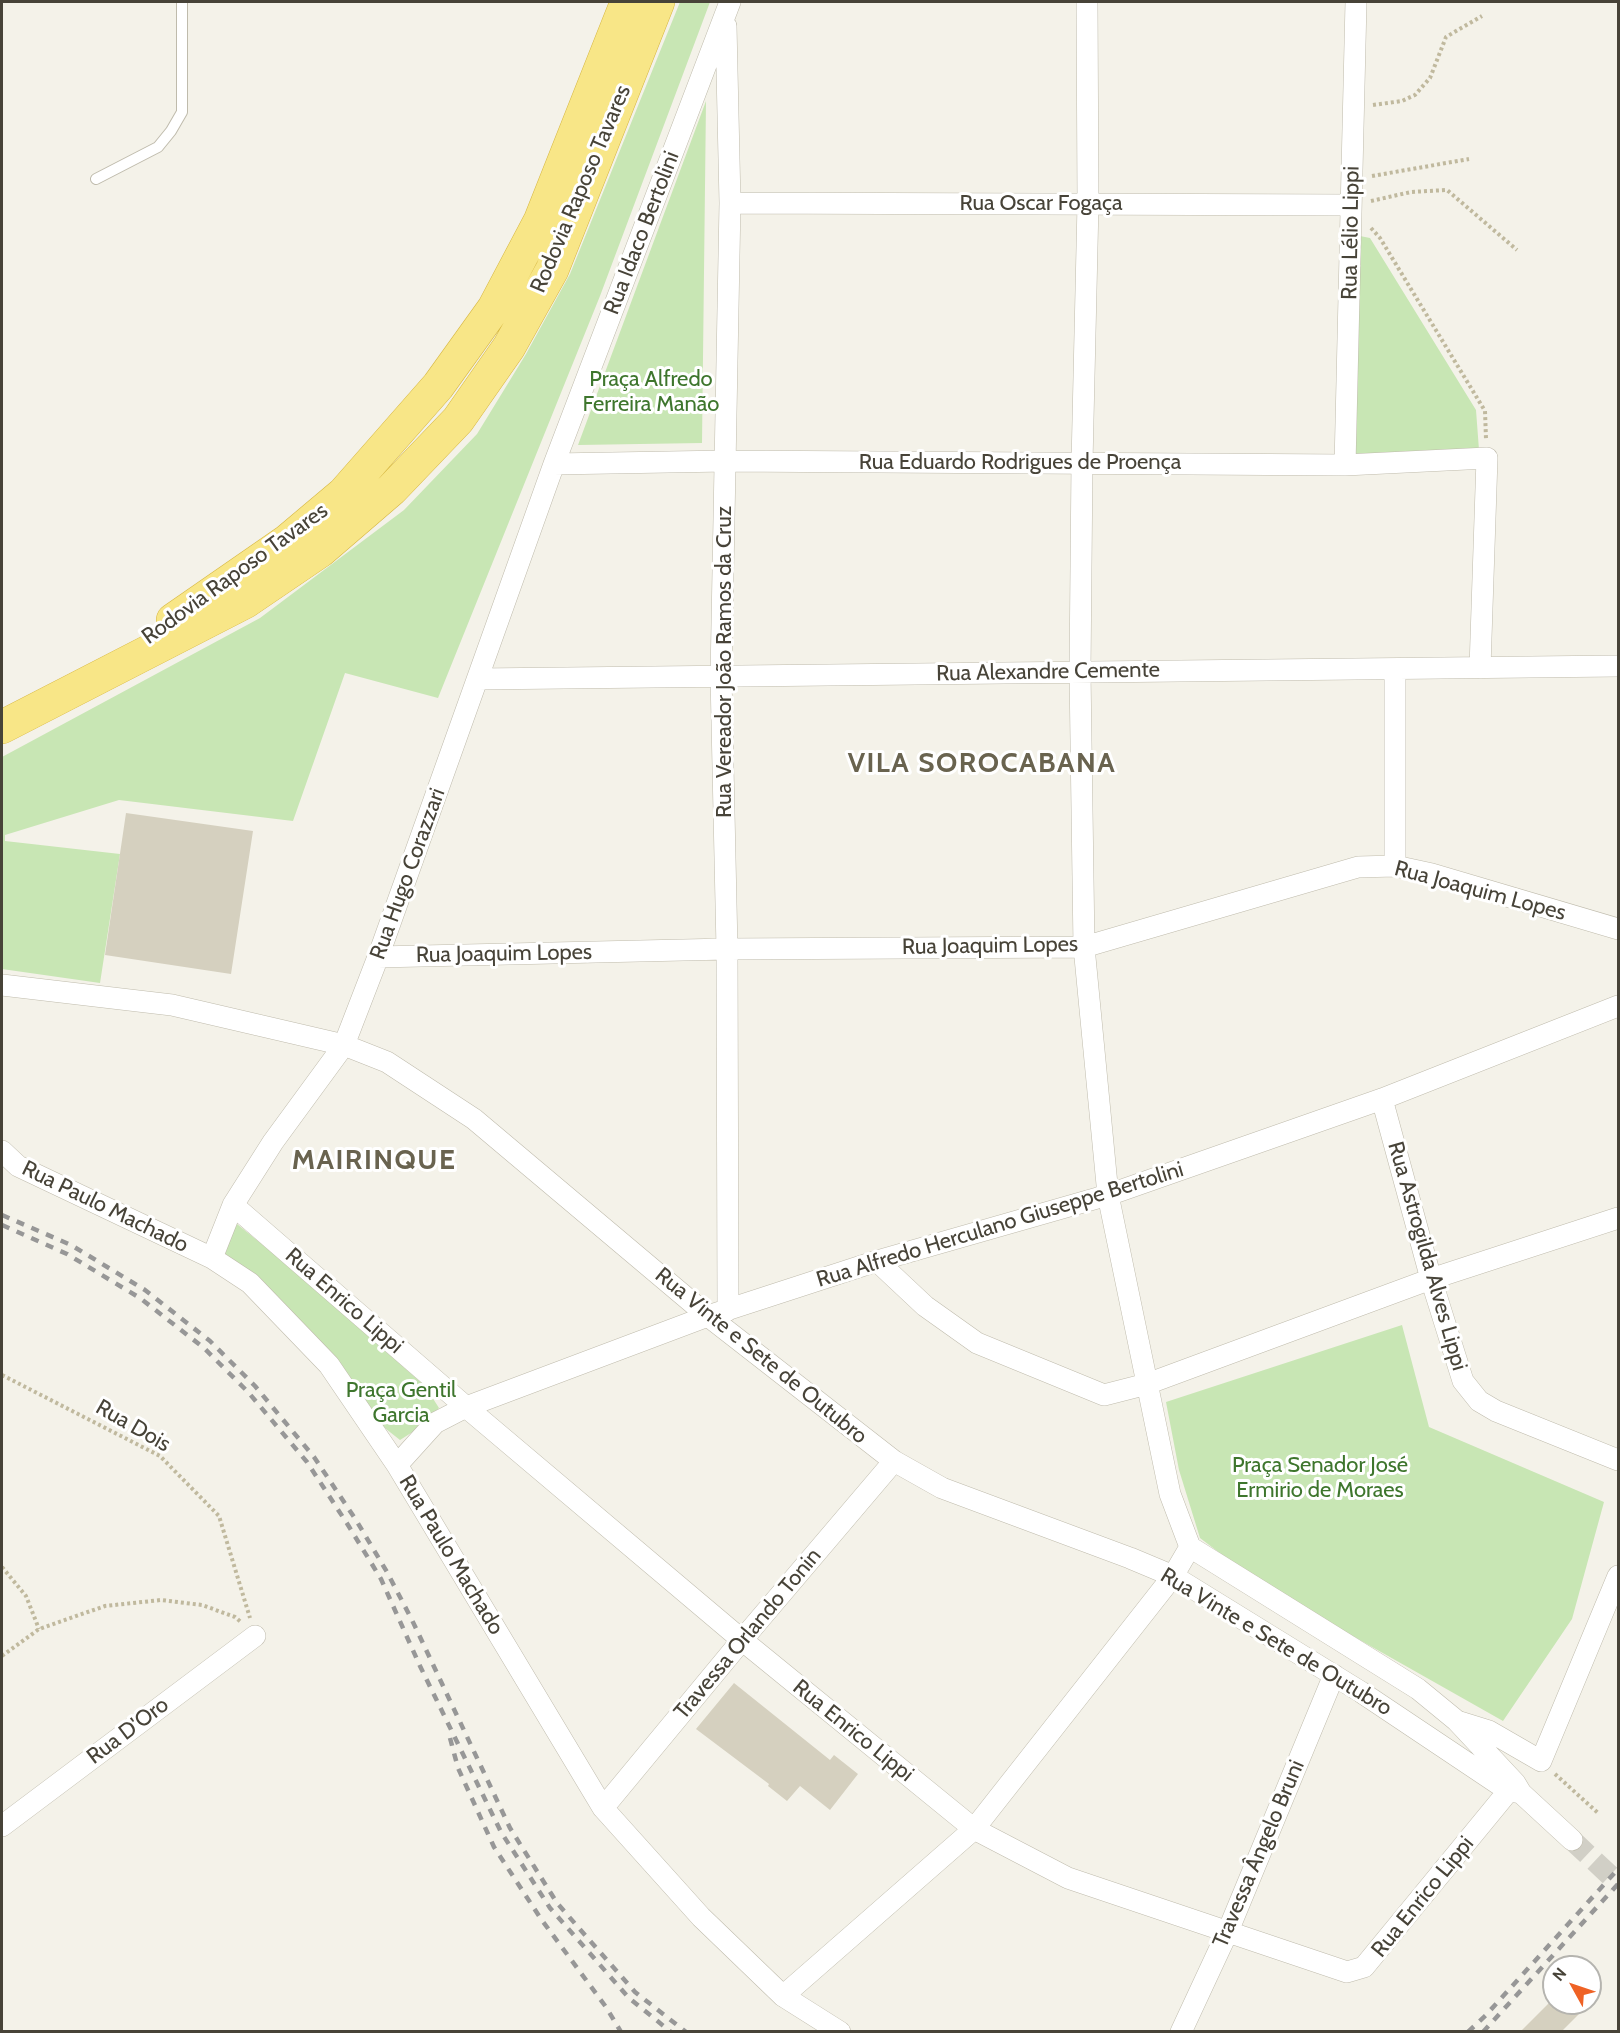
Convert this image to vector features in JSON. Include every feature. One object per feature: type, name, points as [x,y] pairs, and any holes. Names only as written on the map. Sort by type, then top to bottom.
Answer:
[{"type":"highway","name":"Rodovia Raposo Tavares","points":[[68,693],[287,541],[344,493],[438,386],[494,308],[540,222],[627,2]]},
{"type":"highway","name":"Rodovia Raposo Tavares","points":[[2,727],[245,602],[320,551],[392,489],[458,420],[509,348],[552,270],[658,2]]},
{"type":"street","points":[[783,1996],[974,1829],[1173,1576],[1190,1547],[1170,1494],[1108,1195],[1084,947],[1080,672],[1088,204],[1087,2]]},
{"type":"street","name":"Rua Lélio Lippi","points":[[1345,465],[1356,2]]},
{"type":"street","name":"Rua Vereador João Ramos da Cruz","points":[[718,1313],[727,949],[721,676],[730,203],[728,7]]},
{"type":"street","name":"Rua Idaco Bertolini","points":[[554,464],[728,7]]},
{"type":"street","name":"Rua Oscar Fogaça","points":[[730,203],[1351,205]]},
{"type":"street","points":[[1480,668],[1487,458]]},
{"type":"street","name":"Rua Eduardo Rodrigues de Proença","points":[[554,464],[726,461],[1345,465],[1487,458]]},
{"type":"street","name":"Rua Hugo Corazzari","points":[[212,1258],[234,1205],[273,1142],[344,1045],[378,957],[554,464]]},
{"type":"street","name":"Rua Alexandre Cemente","points":[[478,679],[1618,666]]},
{"type":"street","points":[[1395,669],[1395,866]]},
{"type":"street","name":"Rua Joaquim Lopes","points":[[378,957],[727,949],[1084,947],[1358,867],[1395,866],[1432,874],[1618,929]]},
{"type":"street","name":"Rua Vinte e Sete de Outubro","points":[[2,985],[172,1005],[344,1045],[387,1062],[474,1119],[718,1313],[894,1461],[942,1488],[1173,1576],[1515,1789]]},
{"type":"street","name":"Rua Alfredo Herculano Giuseppe Bertolini","points":[[397,1464],[435,1423],[466,1407],[718,1313],[877,1261],[1108,1195],[1382,1099],[1618,1006]]},
{"type":"street","name":"Rua Astrogilda Alves Lippi","points":[[1382,1099],[1431,1279],[1463,1381],[1479,1401],[1496,1411],[1618,1461]]},
{"type":"street","name":"Rua Paulo Machado","points":[[2,1151],[18,1166],[212,1258],[250,1283],[329,1365],[397,1464],[603,1809],[701,1917],[783,1996],[840,2031]]},
{"type":"street","name":"Rua Enrico Lippi","points":[[234,1205],[466,1407],[742,1640],[974,1829],[1068,1878],[1347,1972],[1364,1968],[1515,1789]]},
{"type":"street","points":[[877,1261],[925,1306],[977,1343],[1104,1395],[1147,1384],[1431,1279],[1618,1218]]},
{"type":"street","name":"Travessa Orlando Tonin","points":[[603,1809],[894,1461]]},
{"type":"street","name":"Rua Vinte e Sete de Outubro","points":[[1190,1547],[1418,1689],[1457,1720],[1515,1789],[1572,1840]]},
{"type":"street","points":[[1541,1761],[1618,1576]]},
{"type":"street","name":"Rua D'Oro","points":[[2,1826],[255,1636]]},
{"type":"street","name":"Travessa Ângelo Bruni","points":[[1180,2031],[1228,1931],[1334,1675]]},
{"type":"street","name":"Rua Vinte e Sete de Outubro","points":[[1457,1720],[1489,1731],[1541,1761]]},
{"type":"lane","points":[[96,179],[158,147],[182,112],[182,2]]},
{"type":"path","points":[[1353,109],[1402,100],[1415,95],[1430,78],[1446,37],[1482,16]]},
{"type":"path","points":[[1352,179],[1469,159]]},
{"type":"path","points":[[1487,458],[1485,411],[1380,238],[1351,205],[1411,192],[1447,190],[1517,250]]},
{"type":"path","name":"Rua Dois","points":[[2,1375],[160,1456],[219,1516],[255,1636]]},
{"type":"path","points":[[2,1567],[26,1596],[39,1629]]},
{"type":"path","points":[[2,1656],[39,1629],[105,1606],[161,1600],[202,1605],[235,1617],[255,1636]]},
{"type":"path","points":[[1541,1761],[1598,1813]]},
{"type":"green space","points":[[680,2],[710,2],[600,296],[438,698],[345,673],[293,821],[119,800],[5,835],[5,841],[120,854],[100,983],[2,969],[2,757],[260,618],[404,510],[477,434],[526,354],[570,274]]},
{"type":"green space","name":"Praça Alfredo Ferreira Manão","points":[[706,101],[702,443],[578,445]]},
{"type":"green space","points":[[1360,236],[1370,238],[1476,410],[1479,450],[1349,457]]},
{"type":"green space","name":"Praça Gentil Garcia","points":[[237,1224],[295,1271],[425,1386],[439,1408],[422,1426],[400,1440],[381,1425],[221,1253]]},
{"type":"green space","name":"Praça Senador José Ermirio de Moraes","points":[[1402,1325],[1429,1427],[1604,1502],[1572,1619],[1503,1721],[1259,1583],[1200,1538],[1179,1470],[1166,1402]]},
{"type":"building","points":[[126,813],[253,831],[231,974],[105,955]]},
{"type":"building","points":[[734,1683],[830,1760],[834,1755],[858,1774],[830,1810],[800,1786],[787,1801],[768,1786],[769,1784],[696,1729]]},
{"type":"building","points":[[1542,2010],[1542,2015],[1578,2015],[1562,2031],[1521,2031]]},
{"type":"tunnel","points":[[1572,1840],[1618,1883]]},
{"type":"railway","points":[[2,1215],[71,1245],[145,1290],[210,1341],[255,1386],[314,1457],[387,1572],[510,1828],[557,1903],[635,1992],[686,2032]]},
{"type":"railway","points":[[2,1225],[67,1254],[140,1298],[204,1348],[248,1392],[307,1462],[381,1579],[420,1666],[501,1832],[550,1908],[629,1998],[671,2032]]},
{"type":"railway","points":[[450,1738],[458,1768],[494,1847],[541,1919],[606,2007],[621,2032]]},
{"type":"railway","points":[[1468,2032],[1618,1869]]},
{"type":"railway","points":[[1483,2032],[1618,1884]]},
{"type":"district","name":"VILA SOROCABANA","points":[[982,764]]},
{"type":"district","name":"MAIRINQUE","points":[[374,1161]]}]
